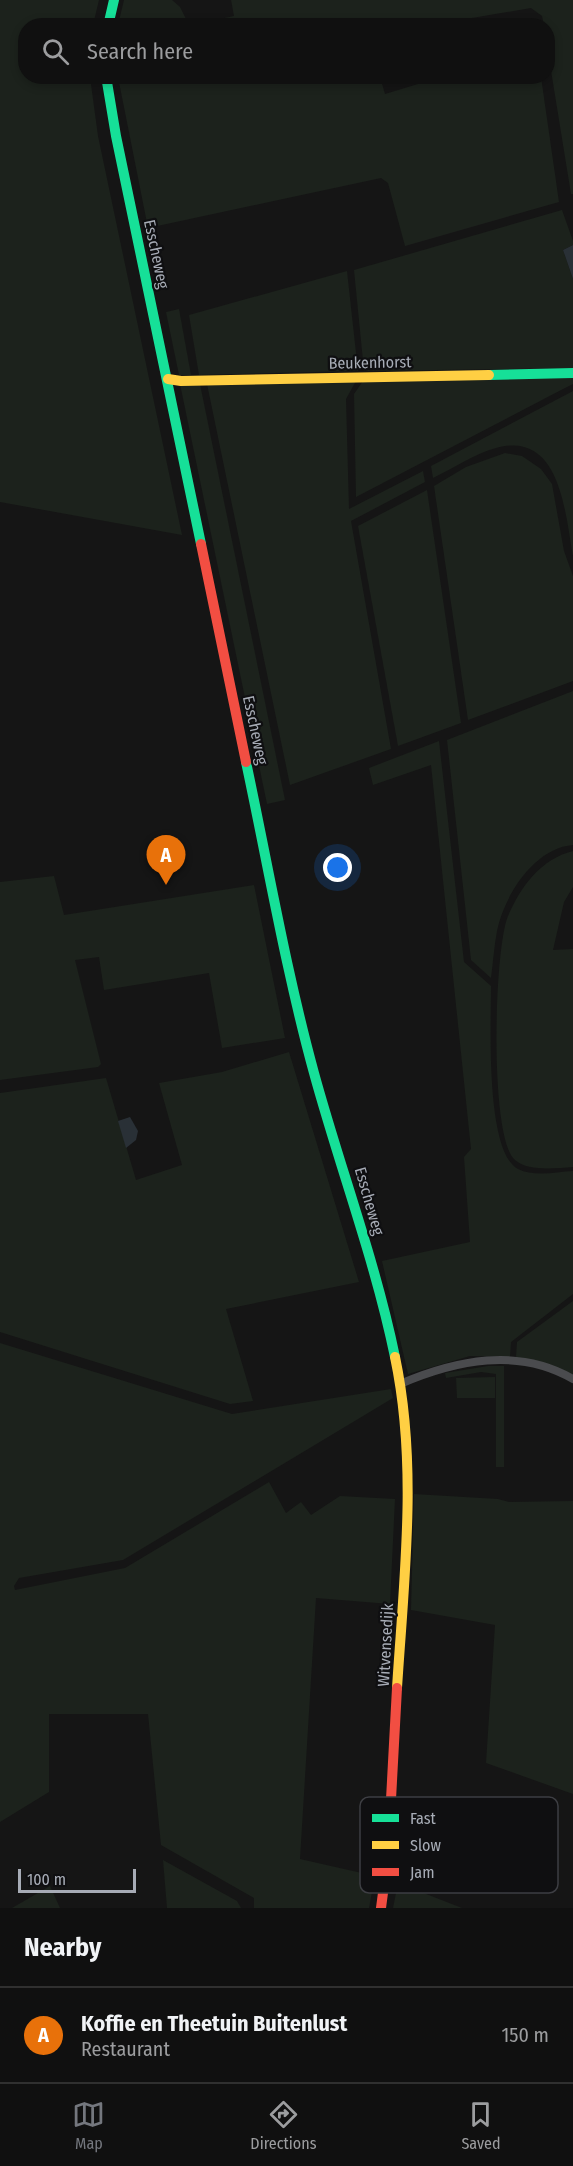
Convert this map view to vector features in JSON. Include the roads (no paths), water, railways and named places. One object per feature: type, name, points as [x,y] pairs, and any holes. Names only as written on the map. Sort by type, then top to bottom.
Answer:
[{"type":"street","points":[[110,18],[114,0]]},
{"type":"street","name":"Esscheweg","points":[[107,84],[116,136],[306,1043],[370,1254],[400,1384]]},
{"type":"street","name":"Beukenhorst","points":[[168,380],[573,373]]},
{"type":"street","points":[[400,1384],[462,1364],[501,1359],[517,1360],[550,1368],[573,1379]]},
{"type":"street","name":"Witvensedijk","points":[[391,1797],[408,1491],[406,1423],[400,1384]]},
{"type":"street","name":"Witvensedijk","points":[[381,1908],[383,1893]]},
{"type":"place","name":"Koffie en Theetuin Buitenlust","points":[[166,885]]}]
